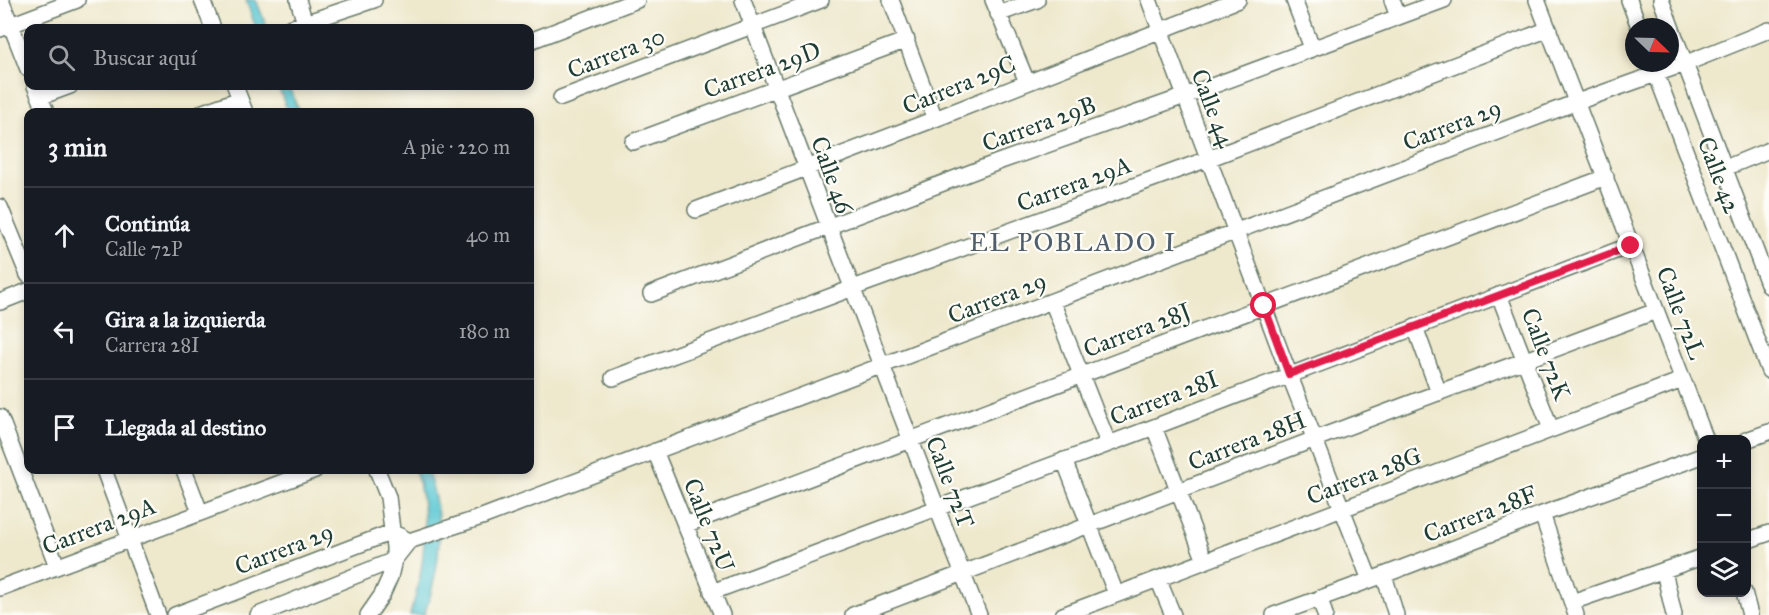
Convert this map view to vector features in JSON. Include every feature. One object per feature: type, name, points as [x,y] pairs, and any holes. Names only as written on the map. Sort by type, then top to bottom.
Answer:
[{"type":"street","points":[[1,0],[5,27],[24,62]]},
{"type":"street","points":[[5,27],[77,0]]},
{"type":"street","points":[[202,0],[211,24]]},
{"type":"street","points":[[296,24],[298,0]]},
{"type":"street","points":[[302,24],[374,0]]},
{"type":"street","points":[[534,39],[637,0]]},
{"type":"street","name":"Calle 46","points":[[742,0],[881,366]]},
{"type":"street","name":"Carrera 30","points":[[561,98],[821,0]]},
{"type":"street","points":[[891,0],[935,119]]},
{"type":"street","points":[[1026,82],[996,7],[1037,0]]},
{"type":"street","name":"Calle 44","points":[[1149,0],[1341,508],[1396,615]]},
{"type":"street","name":"Carrera 29C","points":[[696,210],[1238,0]]},
{"type":"street","points":[[1294,0],[1312,48]]},
{"type":"street","points":[[1392,0],[1398,17]]},
{"type":"street","name":"Carrera 29B","points":[[651,294],[1001,161],[1444,0]]},
{"type":"street","name":"Calle 72L","points":[[1538,0],[1704,435]]},
{"type":"street","points":[[1629,0],[1636,18]]},
{"type":"street","name":"Calle 42","points":[[1661,0],[1684,64],[1766,268],[1769,286]]},
{"type":"street","name":"Carrera 29A","points":[[613,378],[1208,159],[1549,29]]},
{"type":"street","name":"Carrera 29","points":[[1679,65],[1769,30]]},
{"type":"street","name":"Carrera 29D","points":[[633,142],[907,40]]},
{"type":"street","name":"Carrera 29","points":[[413,540],[482,517],[1235,232],[1577,102],[1645,72]]},
{"type":"street","name":"Calle 42","points":[[1656,72],[1769,370]]},
{"type":"street","points":[[38,91],[44,108]]},
{"type":"street","points":[[214,108],[240,99]]},
{"type":"street","points":[[1725,168],[1769,150]]},
{"type":"street","name":"Carrera 28J","points":[[685,525],[1606,177]]},
{"type":"street","points":[[0,207],[24,266]]},
{"type":"street","name":"Carrera 28I","points":[[712,592],[1631,246]]},
{"type":"street","points":[[0,302],[24,293]]},
{"type":"street","name":"Calle 72K","points":[[1498,296],[1551,429]]},
{"type":"street","points":[[1052,301],[1108,443]]},
{"type":"street","name":"Carrera 28H","points":[[854,615],[1656,311]]},
{"type":"street","points":[[1415,327],[1439,393]]},
{"type":"street","name":"Calle 72T","points":[[881,366],[979,615]]},
{"type":"street","name":"Carrera 28G","points":[[1063,615],[1682,380]]},
{"type":"street","points":[[0,417],[57,566]]},
{"type":"street","points":[[1154,427],[1205,561]]},
{"type":"street","points":[[1751,438],[1769,432]]},
{"type":"street","name":"Calle 72U","points":[[655,451],[722,615]]},
{"type":"street","name":"Carrera 28F","points":[[1274,615],[1697,457]]},
{"type":"street","points":[[1064,460],[1116,594]]},
{"type":"street","points":[[106,474],[158,615]]},
{"type":"street","points":[[186,474],[200,512]]},
{"type":"street","name":"Carrera 29A","points":[[0,588],[304,474]]},
{"type":"street","points":[[368,615],[382,595],[394,560],[388,497],[379,474]]},
{"type":"street","points":[[1542,514],[1574,608],[1697,559]]},
{"type":"street","points":[[258,615],[394,560],[413,540],[392,532]]},
{"type":"street","name":"Carrera 29","points":[[175,615],[392,532]]},
{"type":"street","points":[[1751,539],[1769,532]]},
{"type":"street","points":[[1664,571],[1674,615]]},
{"type":"street","points":[[1158,579],[1173,615]]},
{"type":"street","points":[[1745,597],[1750,615]]},
{"type":"street","points":[[1320,598],[1325,615]]},
{"type":"water","points":[[246,0],[256,0],[265,24],[255,24]]},
{"type":"water","points":[[280,90],[291,90],[297,108],[286,108]]},
{"type":"water","points":[[416,474],[428,474],[437,507],[438,560],[424,615],[410,615],[419,579],[424,542],[420,488]]},
{"type":"district","name":"EL POBLADO I","points":[[1073,242]]},
{"type":"route","points":[[1264,306],[1289,374],[1631,246]]}]
